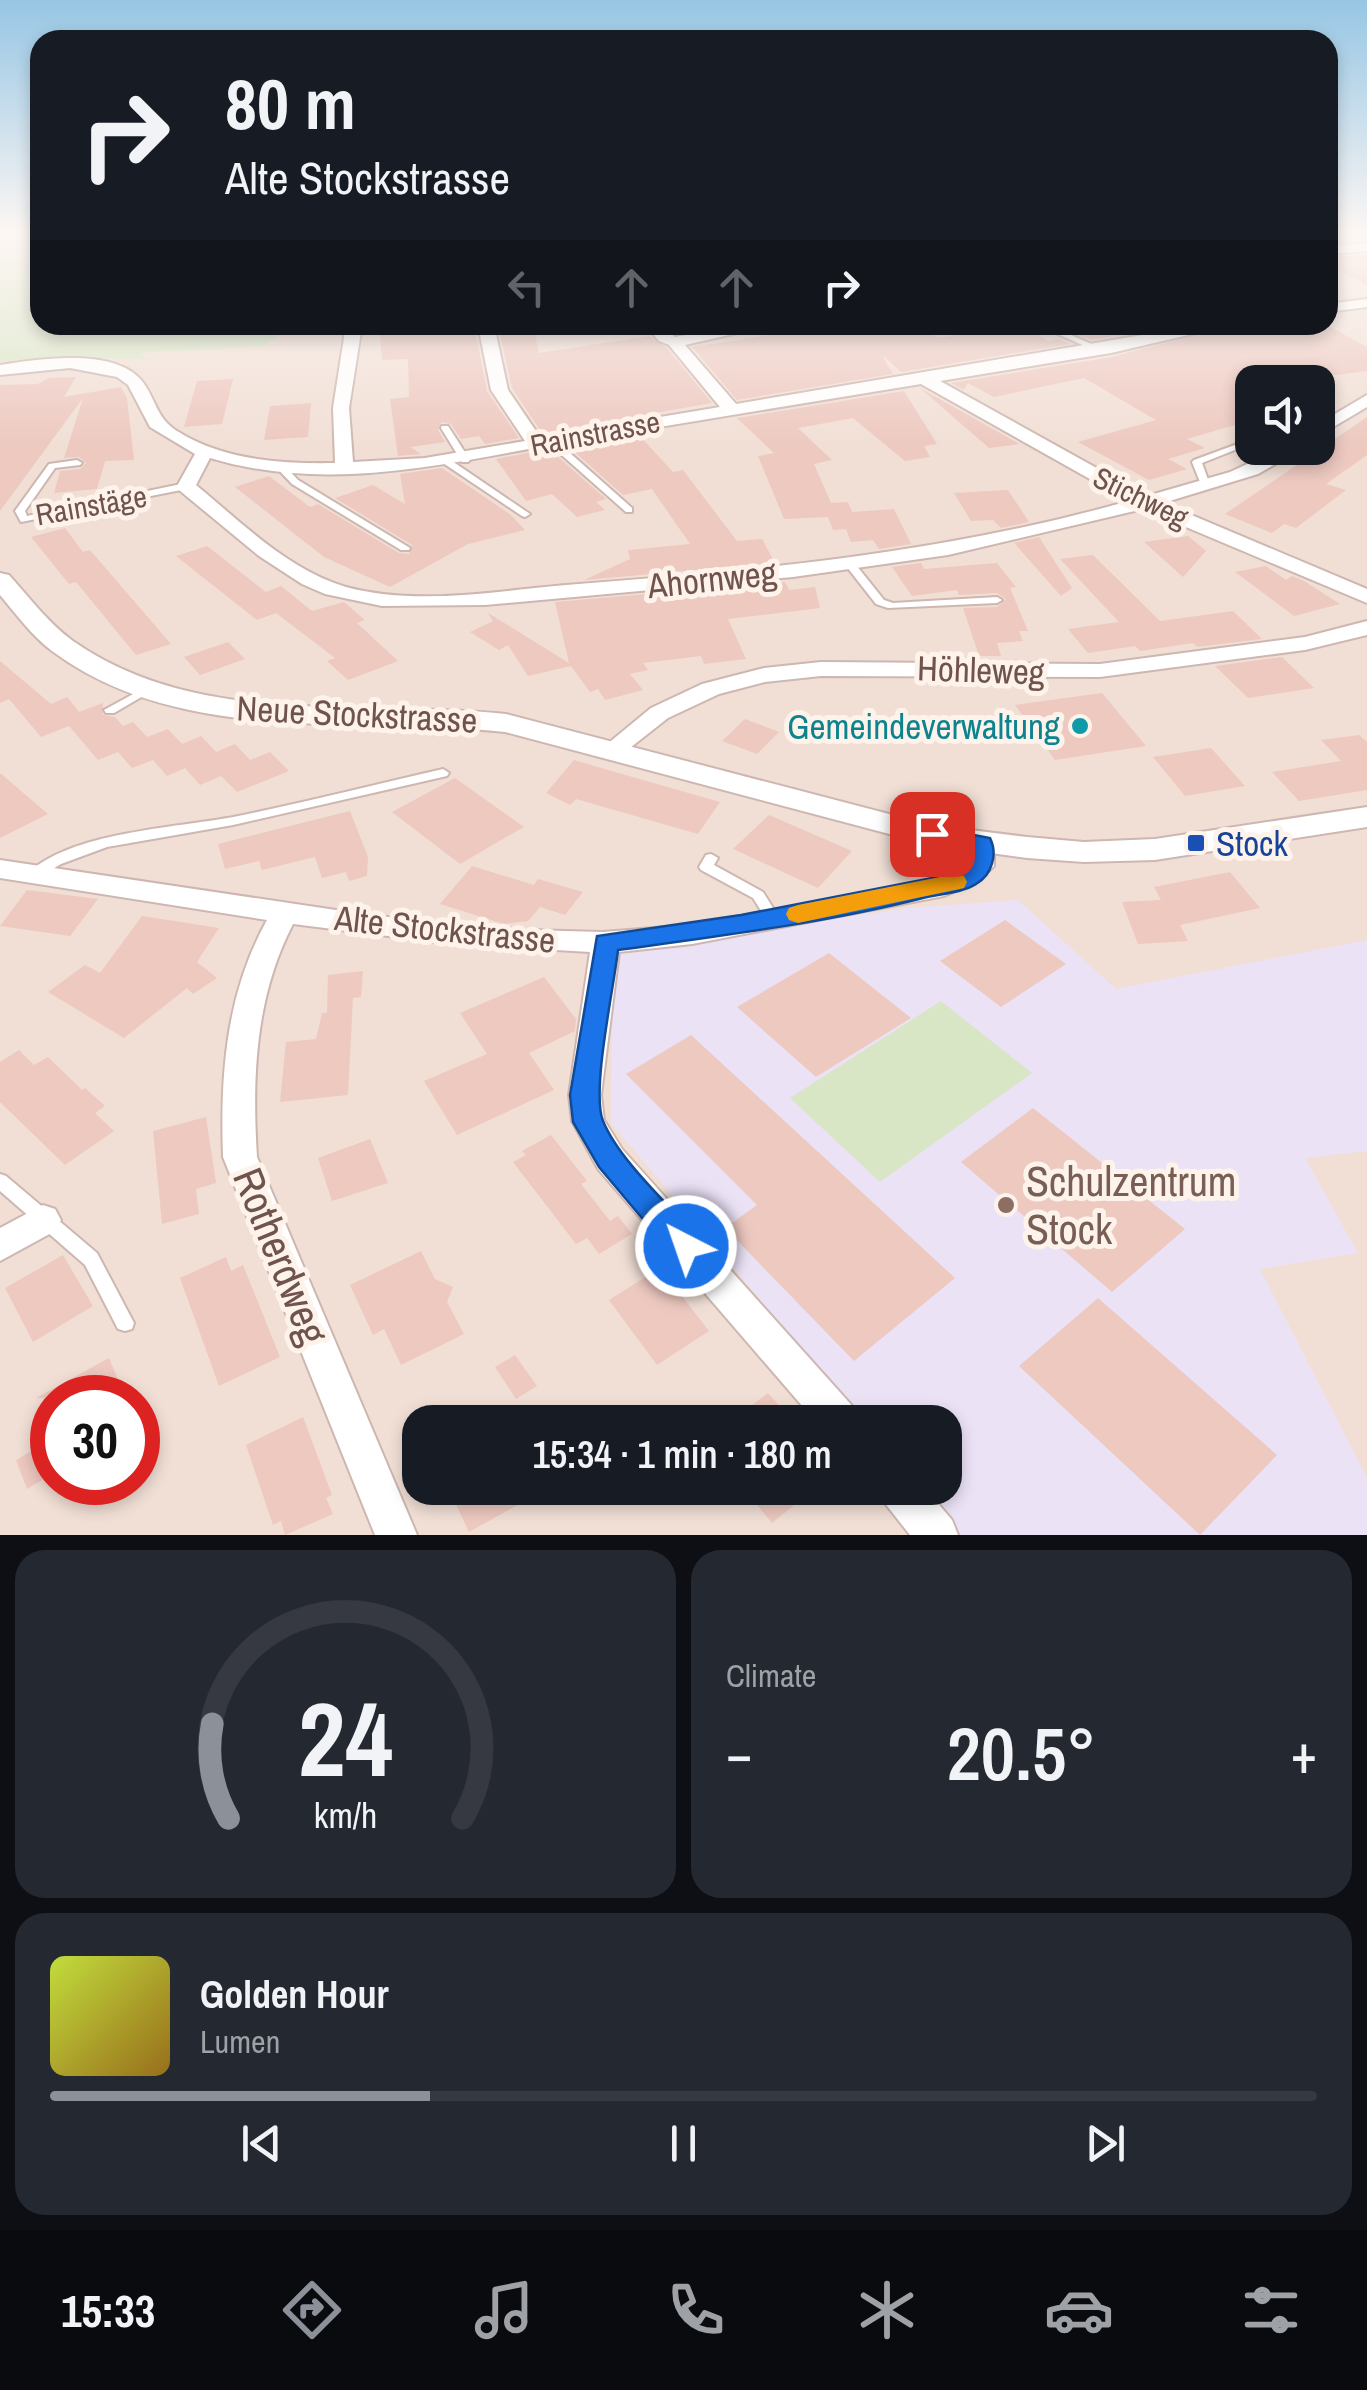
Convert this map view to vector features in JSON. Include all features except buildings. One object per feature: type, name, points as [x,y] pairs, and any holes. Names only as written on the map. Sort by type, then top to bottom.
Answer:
[{"type":"street","points":[[1338,307],[1367,304]]},
{"type":"street","points":[[344,468],[341,408],[352,335]]},
{"type":"street","points":[[487,335],[494,382],[504,406],[543,442]]},
{"type":"street","points":[[661,335],[674,342],[730,408]]},
{"type":"street","points":[[674,342],[711,335]]},
{"type":"street","name":"Rainstrasse","points":[[0,370],[64,364],[96,366],[124,374],[136,384],[157,424],[204,452],[279,465],[344,468],[456,460],[730,408],[1173,335]]},
{"type":"street","name":"Stichweg","points":[[924,379],[1146,503],[1367,597]]},
{"type":"street","points":[[1335,419],[1367,400]]},
{"type":"street","points":[[186,486],[204,452]]},
{"type":"street","name":"Ahornweg","points":[[186,486],[310,580],[354,596],[383,600],[497,597],[661,585],[848,562],[1035,532],[1146,503],[1260,465]]},
{"type":"street","name":"Neue Stockstrasse","points":[[0,580],[61,644],[104,673],[146,690],[236,712],[460,715],[506,722],[932,834],[981,843],[1086,852],[1142,849],[1367,817]]},
{"type":"street","name":"Höhleweg","points":[[612,750],[639,724],[676,702],[732,682],[771,674],[842,666],[1010,673],[1104,671],[1290,644],[1367,628]]},
{"type":"street","name":"Alte Stockstrasse","points":[[0,869],[445,935],[606,943],[773,918],[966,879],[980,866],[981,843]]},
{"type":"street","name":"Rotherdweg","points":[[285,912],[271,936],[242,1034],[236,1096],[240,1157],[396,1535]]},
{"type":"street","points":[[606,943],[585,1095],[588,1122],[610,1158],[825,1405]]},
{"type":"street","points":[[0,1246],[43,1220]]},
{"type":"street","points":[[913,1505],[937,1535]]},
{"type":"lane","points":[[1064,335],[1099,350]]},
{"type":"lane","points":[[446,428],[456,460],[524,514]]},
{"type":"lane","points":[[543,442],[628,510]]},
{"type":"lane","points":[[1205,484],[1197,462],[1235,448]]},
{"type":"lane","name":"Rainstäge","points":[[77,463],[52,466],[20,512],[24,520],[186,486]]},
{"type":"lane","points":[[279,465],[294,482],[405,548]]},
{"type":"lane","points":[[848,562],[880,602],[892,606],[997,600]]},
{"type":"lane","points":[[110,710],[146,690]]},
{"type":"lane","points":[[34,874],[56,859],[83,849],[232,821],[443,773]]},
{"type":"lane","points":[[711,858],[706,867],[758,895],[773,918]]},
{"type":"lane","points":[[0,1180],[91,1259],[125,1323]]},
{"type":"shaded area","points":[[1338,304],[1367,304],[1367,1535],[0,1535],[0,362],[58,357],[145,360],[140,353],[263,347],[279,335],[1338,335]]},
{"type":"shaded area","name":"Schulzentrum Stock","points":[[1018,900],[1116,989],[1367,940],[1367,1151],[1305,1158],[1358,1253],[1260,1269],[1367,1478],[1367,1535],[958,1535],[932,1505],[962,1505],[962,1405],[849,1405],[611,1123],[613,951],[908,908]]},
{"type":"green space","points":[[0,304],[30,304],[30,335],[279,335],[263,347],[141,353],[146,360],[58,357],[0,362]]},
{"type":"green space","points":[[941,1001],[1032,1073],[880,1182],[790,1098]]},
{"type":"slow traffic","points":[[798,914],[955,882]]},
{"type":"place","name":"Gemeindeverwaltung","points":[[1080,726]]},
{"type":"place","name":"Stock","points":[[1196,843]]},
{"type":"place","name":"Schulzentrum Stock","points":[[1006,1205]]},
{"type":"route","points":[[686,1246],[610,1158],[588,1122],[585,1095],[606,943],[903,895],[966,879],[980,866],[981,843],[932,834]]}]
